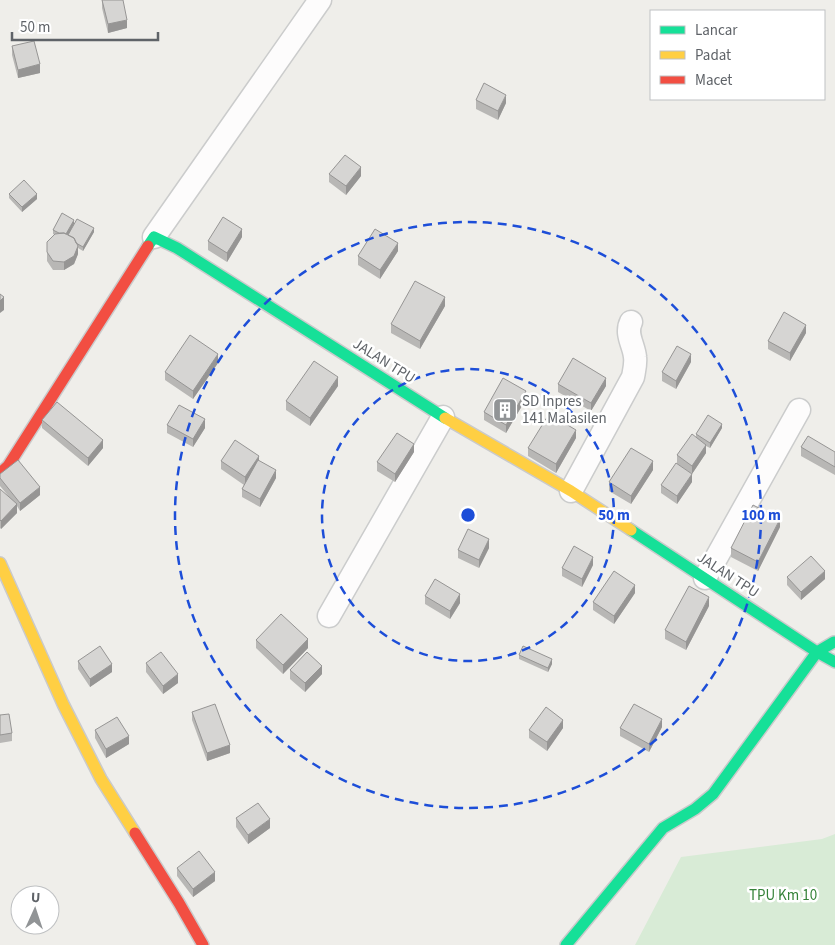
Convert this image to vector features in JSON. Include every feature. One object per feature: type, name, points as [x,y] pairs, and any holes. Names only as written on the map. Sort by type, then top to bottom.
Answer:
[{"type":"street","points":[[0,472],[8,466],[154,237],[320,0]]},
{"type":"street","name":"JALAN TPU","points":[[154,237],[177,248],[443,417],[571,491],[835,662]]},
{"type":"street","points":[[571,491],[633,377],[635,358],[630,338],[629,327],[631,322]]},
{"type":"street","points":[[705,578],[799,410]]},
{"type":"street","points":[[329,616],[443,417]]},
{"type":"street","points":[[0,563],[63,704],[101,779],[179,903],[203,945]]},
{"type":"street","points":[[566,945],[663,828],[694,810],[713,794],[817,652],[835,642]]},
{"type":"green space","name":"TPU Km 10","points":[[835,834],[835,945],[635,945],[681,857],[822,839]]},
{"type":"building","points":[[102,0],[123,0],[127,20],[108,24]]},
{"type":"building","points":[[34,41],[40,64],[18,70],[12,46]]},
{"type":"building","points":[[484,83],[506,95],[498,111],[476,100]]},
{"type":"building","points":[[345,155],[361,167],[346,186],[329,174]]},
{"type":"building","points":[[24,180],[37,194],[22,207],[9,194]]},
{"type":"building","points":[[62,213],[74,220],[66,234],[53,230]]},
{"type":"building","points":[[223,217],[242,229],[227,253],[208,241]]},
{"type":"building","points":[[77,219],[94,228],[83,247],[68,235]]},
{"type":"building","points":[[375,229],[398,243],[380,270],[358,256]]},
{"type":"building","points":[[64,233],[74,238],[78,246],[74,256],[64,262],[53,261],[47,252],[47,242],[55,234]]},
{"type":"building","points":[[415,281],[445,297],[420,341],[391,324]]},
{"type":"building","points":[[784,312],[806,325],[790,353],[768,341]]},
{"type":"building","points":[[190,335],[218,354],[193,391],[165,372]]},
{"type":"building","points":[[677,346],[691,354],[676,381],[662,372]]},
{"type":"building","points":[[573,358],[606,378],[591,403],[558,384]]},
{"type":"building","points":[[314,361],[338,377],[310,418],[286,401]]},
{"type":"building","name":"SD Inpres 141 Malasilen","points":[[503,378],[526,391],[506,425],[484,412]]},
{"type":"building","points":[[57,402],[103,440],[88,458],[42,420]]},
{"type":"building","points":[[179,405],[205,419],[193,439],[167,425]]},
{"type":"building","points":[[549,414],[576,430],[556,464],[528,448]]},
{"type":"building","points":[[708,415],[722,424],[710,443],[696,434]]},
{"type":"building","points":[[397,433],[414,444],[395,474],[377,462]]},
{"type":"building","points":[[692,434],[706,445],[692,466],[677,455]]},
{"type":"building","points":[[808,436],[835,452],[835,467],[801,447]]},
{"type":"building","points":[[235,440],[259,456],[245,477],[221,461]]},
{"type":"building","points":[[631,448],[653,461],[631,496],[609,482]]},
{"type":"building","points":[[18,460],[40,487],[20,503],[0,478],[0,474]]},
{"type":"building","points":[[258,460],[276,470],[260,499],[242,489]]},
{"type":"building","points":[[676,463],[692,474],[677,496],[661,485]]},
{"type":"building","points":[[0,489],[17,504],[1,521],[0,520]]},
{"type":"building","points":[[753,505],[780,519],[758,562],[731,548]]},
{"type":"building","points":[[468,529],[489,539],[479,560],[458,550]]},
{"type":"building","points":[[574,546],[593,557],[582,579],[562,568]]},
{"type":"building","points":[[811,556],[825,571],[801,592],[787,577]]},
{"type":"building","points":[[614,571],[635,585],[614,616],[593,602]]},
{"type":"building","points":[[435,579],[460,594],[450,611],[425,596]]},
{"type":"building","points":[[689,586],[709,597],[686,642],[665,630]]},
{"type":"building","points":[[281,614],[308,639],[283,665],[256,640]]},
{"type":"building","points":[[100,646],[112,664],[90,679],[78,661]]},
{"type":"building","points":[[523,646],[552,659],[548,668],[519,655]]},
{"type":"building","points":[[161,652],[178,674],[163,686],[146,663]]},
{"type":"building","points":[[307,652],[322,666],[305,683],[290,670]]},
{"type":"building","points":[[215,704],[230,745],[207,753],[192,712]]},
{"type":"building","points":[[634,704],[662,719],[649,744],[620,728]]},
{"type":"building","points":[[546,707],[563,720],[547,742],[529,730]]},
{"type":"building","points":[[9,714],[12,733],[0,735],[0,715]]},
{"type":"building","points":[[117,717],[129,736],[106,749],[95,730]]},
{"type":"building","points":[[258,803],[270,819],[248,835],[236,818]]},
{"type":"building","points":[[199,851],[215,872],[193,889],[177,868]]},
{"type":"traffic: fast","points":[[148,246],[154,237],[177,248],[445,418]]},
{"type":"traffic: fast","points":[[631,530],[835,662]]},
{"type":"traffic: fast","points":[[566,945],[663,828],[695,809],[713,794],[817,652],[834,642]]},
{"type":"traffic: slow","points":[[445,418],[571,491],[631,530]]},
{"type":"traffic: slow","points":[[0,563],[63,704],[101,779],[135,833]]},
{"type":"traffic: jam","points":[[0,473],[8,466],[148,246]]},
{"type":"traffic: jam","points":[[135,833],[203,945]]},
{"type":"place","name":"SD Inpres 141 Malasilen","points":[[505,410]]}]
